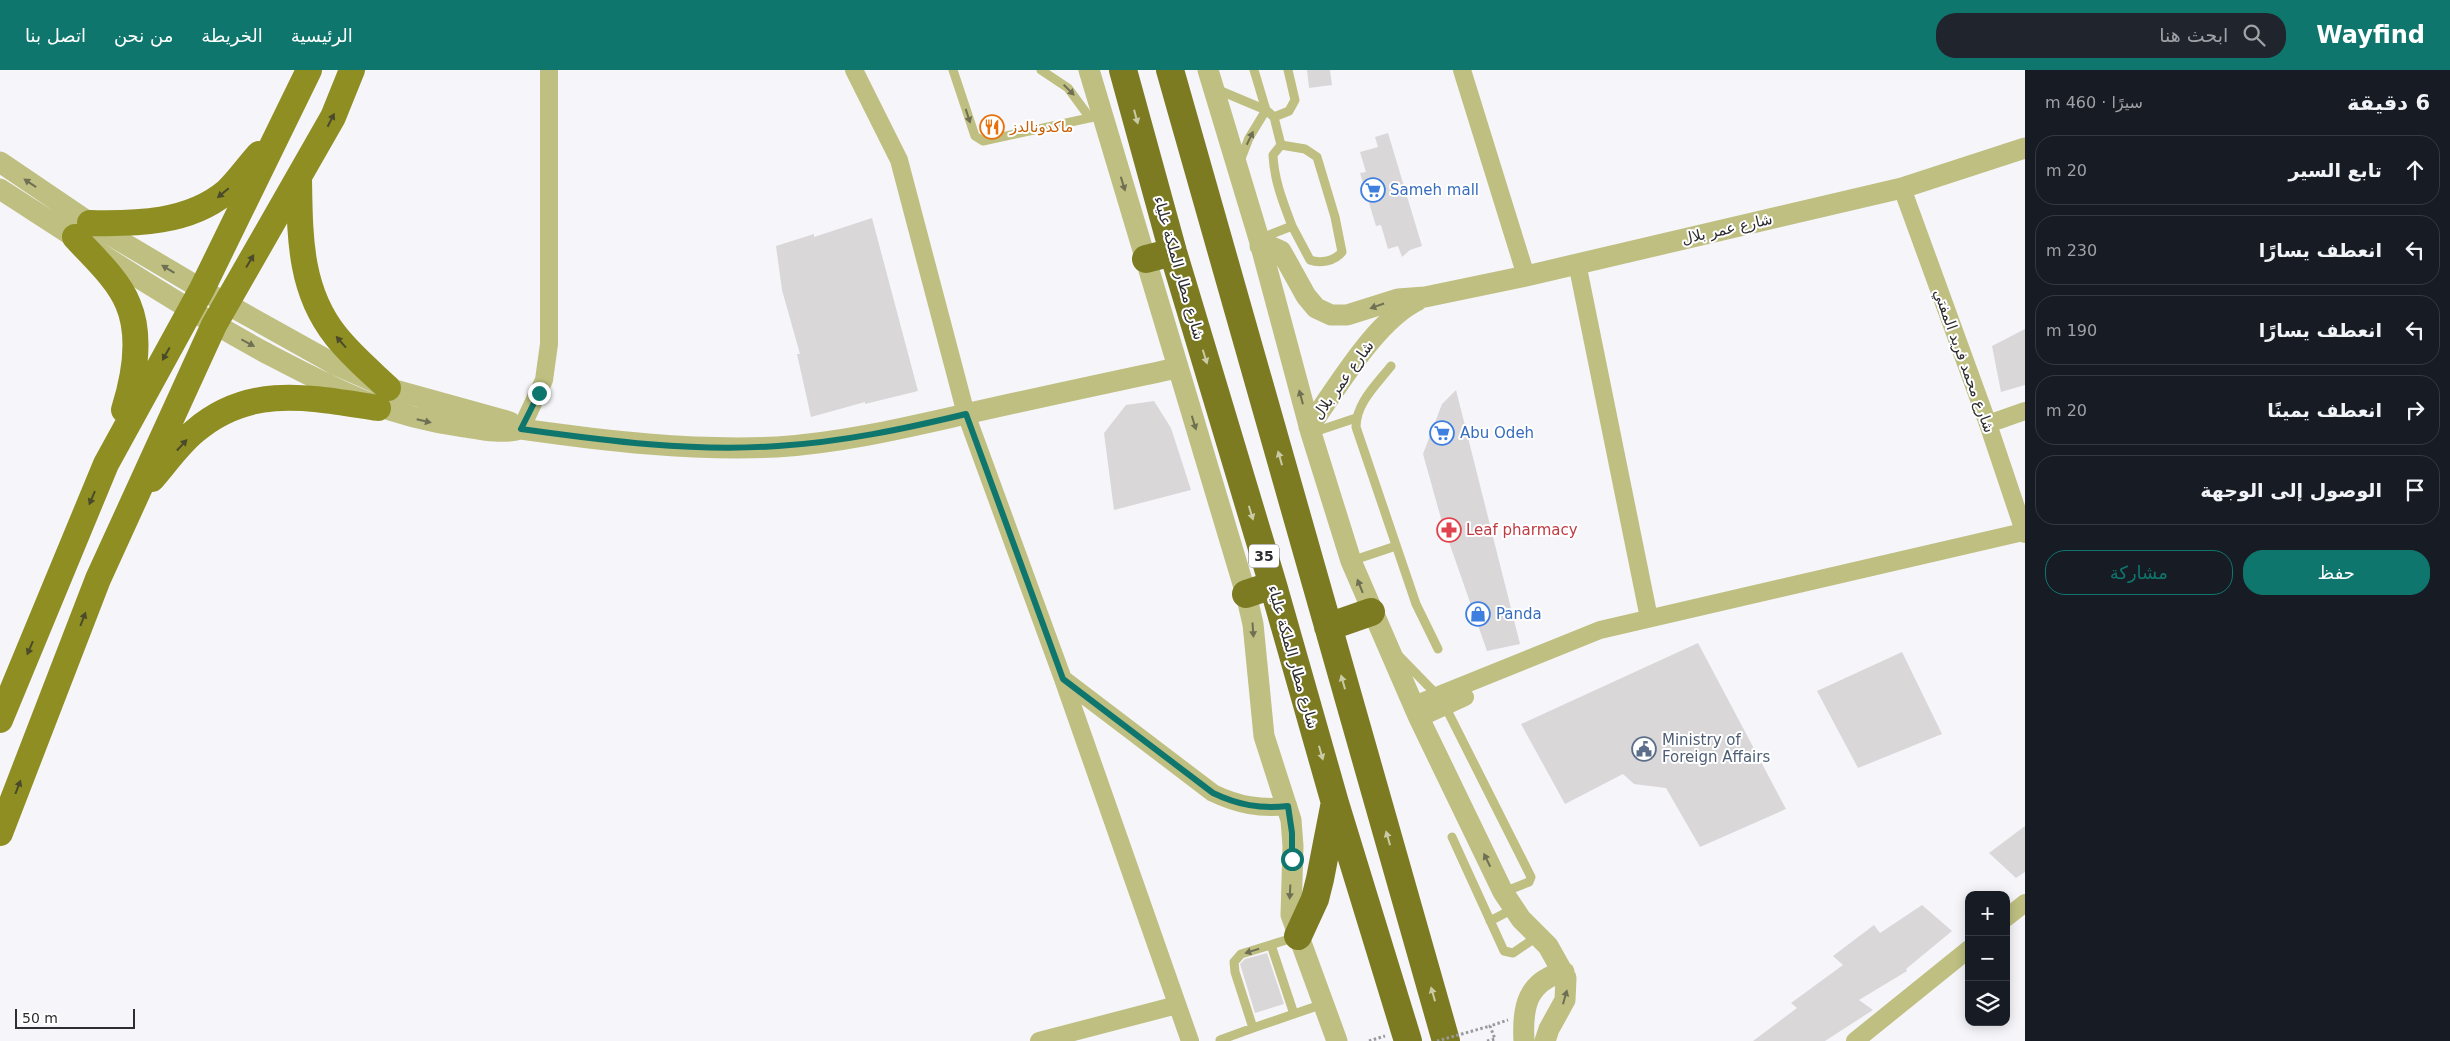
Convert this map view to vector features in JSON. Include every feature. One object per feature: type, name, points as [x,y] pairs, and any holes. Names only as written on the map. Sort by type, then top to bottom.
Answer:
[{"type":"highway","name":"شارع مطار الملكة علياء","points":[[1123,70],[1173,252],[1273,585],[1335,803],[1408,1041]]},
{"type":"highway","points":[[1170,70],[1446,1041]]},
{"type":"highway","points":[[1146,259],[1173,252]]},
{"type":"highway","points":[[1246,594],[1273,585]]},
{"type":"highway","points":[[1328,626],[1371,612]]},
{"type":"highway","points":[[1298,936],[1315,899],[1335,803]]},
{"type":"main road","points":[[106,464],[202,288],[309,70]]},
{"type":"main road","points":[[0,833],[98,579],[129,510],[220,314],[333,117],[352,70]]},
{"type":"main road","points":[[0,720],[106,464],[133,383],[135,351],[133,326],[128,304],[83,230],[163,219],[207,205],[226,191],[280,132]]},
{"type":"main road","points":[[299,179],[302,258],[314,299],[335,336],[383,398]]},
{"type":"main road","points":[[129,510],[150,482],[195,431],[216,416],[239,405],[264,398],[290,396],[383,398]]},
{"type":"street","points":[[521,429],[544,380],[550,344],[549,70]]},
{"type":"street","points":[[854,70],[891,143],[904,175],[966,414],[1063,679],[1190,1041]]},
{"type":"street","points":[[1088,70],[1096,117],[1146,259],[1246,594],[1253,624],[1264,736],[1288,806],[1293,846],[1291,915],[1337,1041]]},
{"type":"street","points":[[1462,70],[1526,276]]},
{"type":"street","points":[[1211,79],[1260,243],[1310,430],[1350,561],[1416,712],[1508,901],[1557,958],[1564,972],[1567,985],[1565,1000],[1549,1029],[1545,1041]]},
{"type":"street","name":"شارع عمر بلال","points":[[1260,243],[1281,251],[1310,303],[1331,315],[1347,315],[1398,299],[1425,297],[1526,276],[1902,188],[2025,148]]},
{"type":"street","points":[[0,162],[83,230],[190,311],[220,314]]},
{"type":"street","name":"شارع محمد فريد المفتي","points":[[1902,188],[1988,424],[2024,533]]},
{"type":"street","points":[[0,189],[202,288],[220,314],[325,384],[383,398],[433,423],[503,432],[521,429],[660,446],[768,447],[837,440],[896,431],[1177,368]]},
{"type":"street","points":[[1577,263],[1649,618]]},
{"type":"street","name":"شارع عمر بلال","points":[[1310,430],[1380,329],[1401,310],[1425,297]]},
{"type":"street","points":[[1988,424],[2025,411]]},
{"type":"street","points":[[1416,712],[1600,630],[2024,533]]},
{"type":"street","points":[[1063,679],[1213,793],[1230,801],[1249,806],[1269,808],[1288,806]]},
{"type":"street","points":[[2010,915],[2025,903]]},
{"type":"street","points":[[1856,1041],[1965,952]]},
{"type":"street","points":[[1524,1041],[1526,1005],[1533,990],[1546,978],[1564,972]]},
{"type":"street","points":[[1039,1041],[1177,1005]]},
{"type":"lane","points":[[953,70],[978,140],[983,141],[1096,117]]},
{"type":"lane","points":[[1041,70],[1068,88],[1096,117]]},
{"type":"lane","points":[[1238,168],[1249,138],[1266,110],[1254,70]]},
{"type":"lane","points":[[1274,117],[1288,111],[1295,100],[1288,70]]},
{"type":"lane","points":[[1211,79],[1266,110],[1274,117],[1281,146]]},
{"type":"lane","points":[[1281,146],[1305,149],[1317,157],[1336,217],[1342,252],[1335,258],[1320,262],[1310,260],[1292,226],[1277,188],[1273,165],[1272,154],[1281,146]]},
{"type":"lane","points":[[1260,243],[1292,226]]},
{"type":"lane","points":[[1391,366],[1361,405],[1356,418],[1358,435],[1422,620],[1438,649]]},
{"type":"lane","points":[[1310,430],[1356,418]]},
{"type":"lane","points":[[1350,561],[1396,546]]},
{"type":"lane","points":[[1384,640],[1441,701],[1531,877],[1529,882],[1490,921]]},
{"type":"lane","points":[[1452,837],[1504,951],[1513,953],[1538,936]]},
{"type":"lane","points":[[1253,1028],[1235,972],[1234,962],[1241,954],[1298,936]]},
{"type":"lane","points":[[1271,945],[1294,1014]]},
{"type":"lane","points":[[1220,1040],[1324,1004]]},
{"type":"path","points":[[1437,1041],[1490,1026],[1494,1039],[1487,1041]]},
{"type":"building","points":[[1307,70],[1330,70],[1332,85],[1309,88]]},
{"type":"building","points":[[1388,133],[1422,246],[1410,250],[1402,257],[1398,246],[1388,249],[1381,225],[1376,226],[1360,173],[1366,172],[1360,152],[1378,147],[1375,137]]},
{"type":"building","points":[[872,218],[918,391],[865,404],[865,402],[811,417],[797,354],[800,354],[782,290],[776,246],[814,234],[814,237]]},
{"type":"building","points":[[2025,329],[2025,385],[2001,392],[1992,346]]},
{"type":"building","points":[[1456,390],[1520,644],[1487,651],[1442,522],[1423,454],[1442,404]]},
{"type":"building","points":[[1154,401],[1171,428],[1191,490],[1114,510],[1104,433],[1126,405]]},
{"type":"building","name":"Ministry of Foreign Affairs","points":[[1698,643],[1786,809],[1700,847],[1666,788],[1634,784],[1623,774],[1565,804],[1521,724]]},
{"type":"building","points":[[1902,652],[1942,734],[1858,768],[1817,691]]},
{"type":"building","points":[[2025,826],[2025,872],[2016,878],[1989,853]]},
{"type":"building","points":[[1922,905],[1952,931],[1906,969],[1907,971],[1859,1000],[1873,1010],[1825,1041],[1753,1041],[1797,1008],[1791,1003],[1843,965],[1833,956],[1874,925],[1880,933]]},
{"type":"building","points":[[1267,953],[1284,1004],[1255,1013],[1240,964],[1245,959]]},
{"type":"place","name":"ماكدونالدز","points":[[992,127]]},
{"type":"place","name":"Sameh mall","points":[[1373,190]]},
{"type":"place","name":"Abu Odeh","points":[[1442,433]]},
{"type":"place","name":"Leaf pharmacy","points":[[1449,530]]},
{"type":"place","name":"Panda","points":[[1478,614]]},
{"type":"place","name":"Ministry of Foreign Affairs","points":[[1644,749]]},
{"type":"route","points":[[539,393],[521,429],[601,441],[660,446],[719,448],[778,446],[837,440],[896,431],[966,414],[1063,679],[1213,793],[1230,801],[1249,806],[1269,808],[1288,806],[1293,846],[1292,859]]}]
